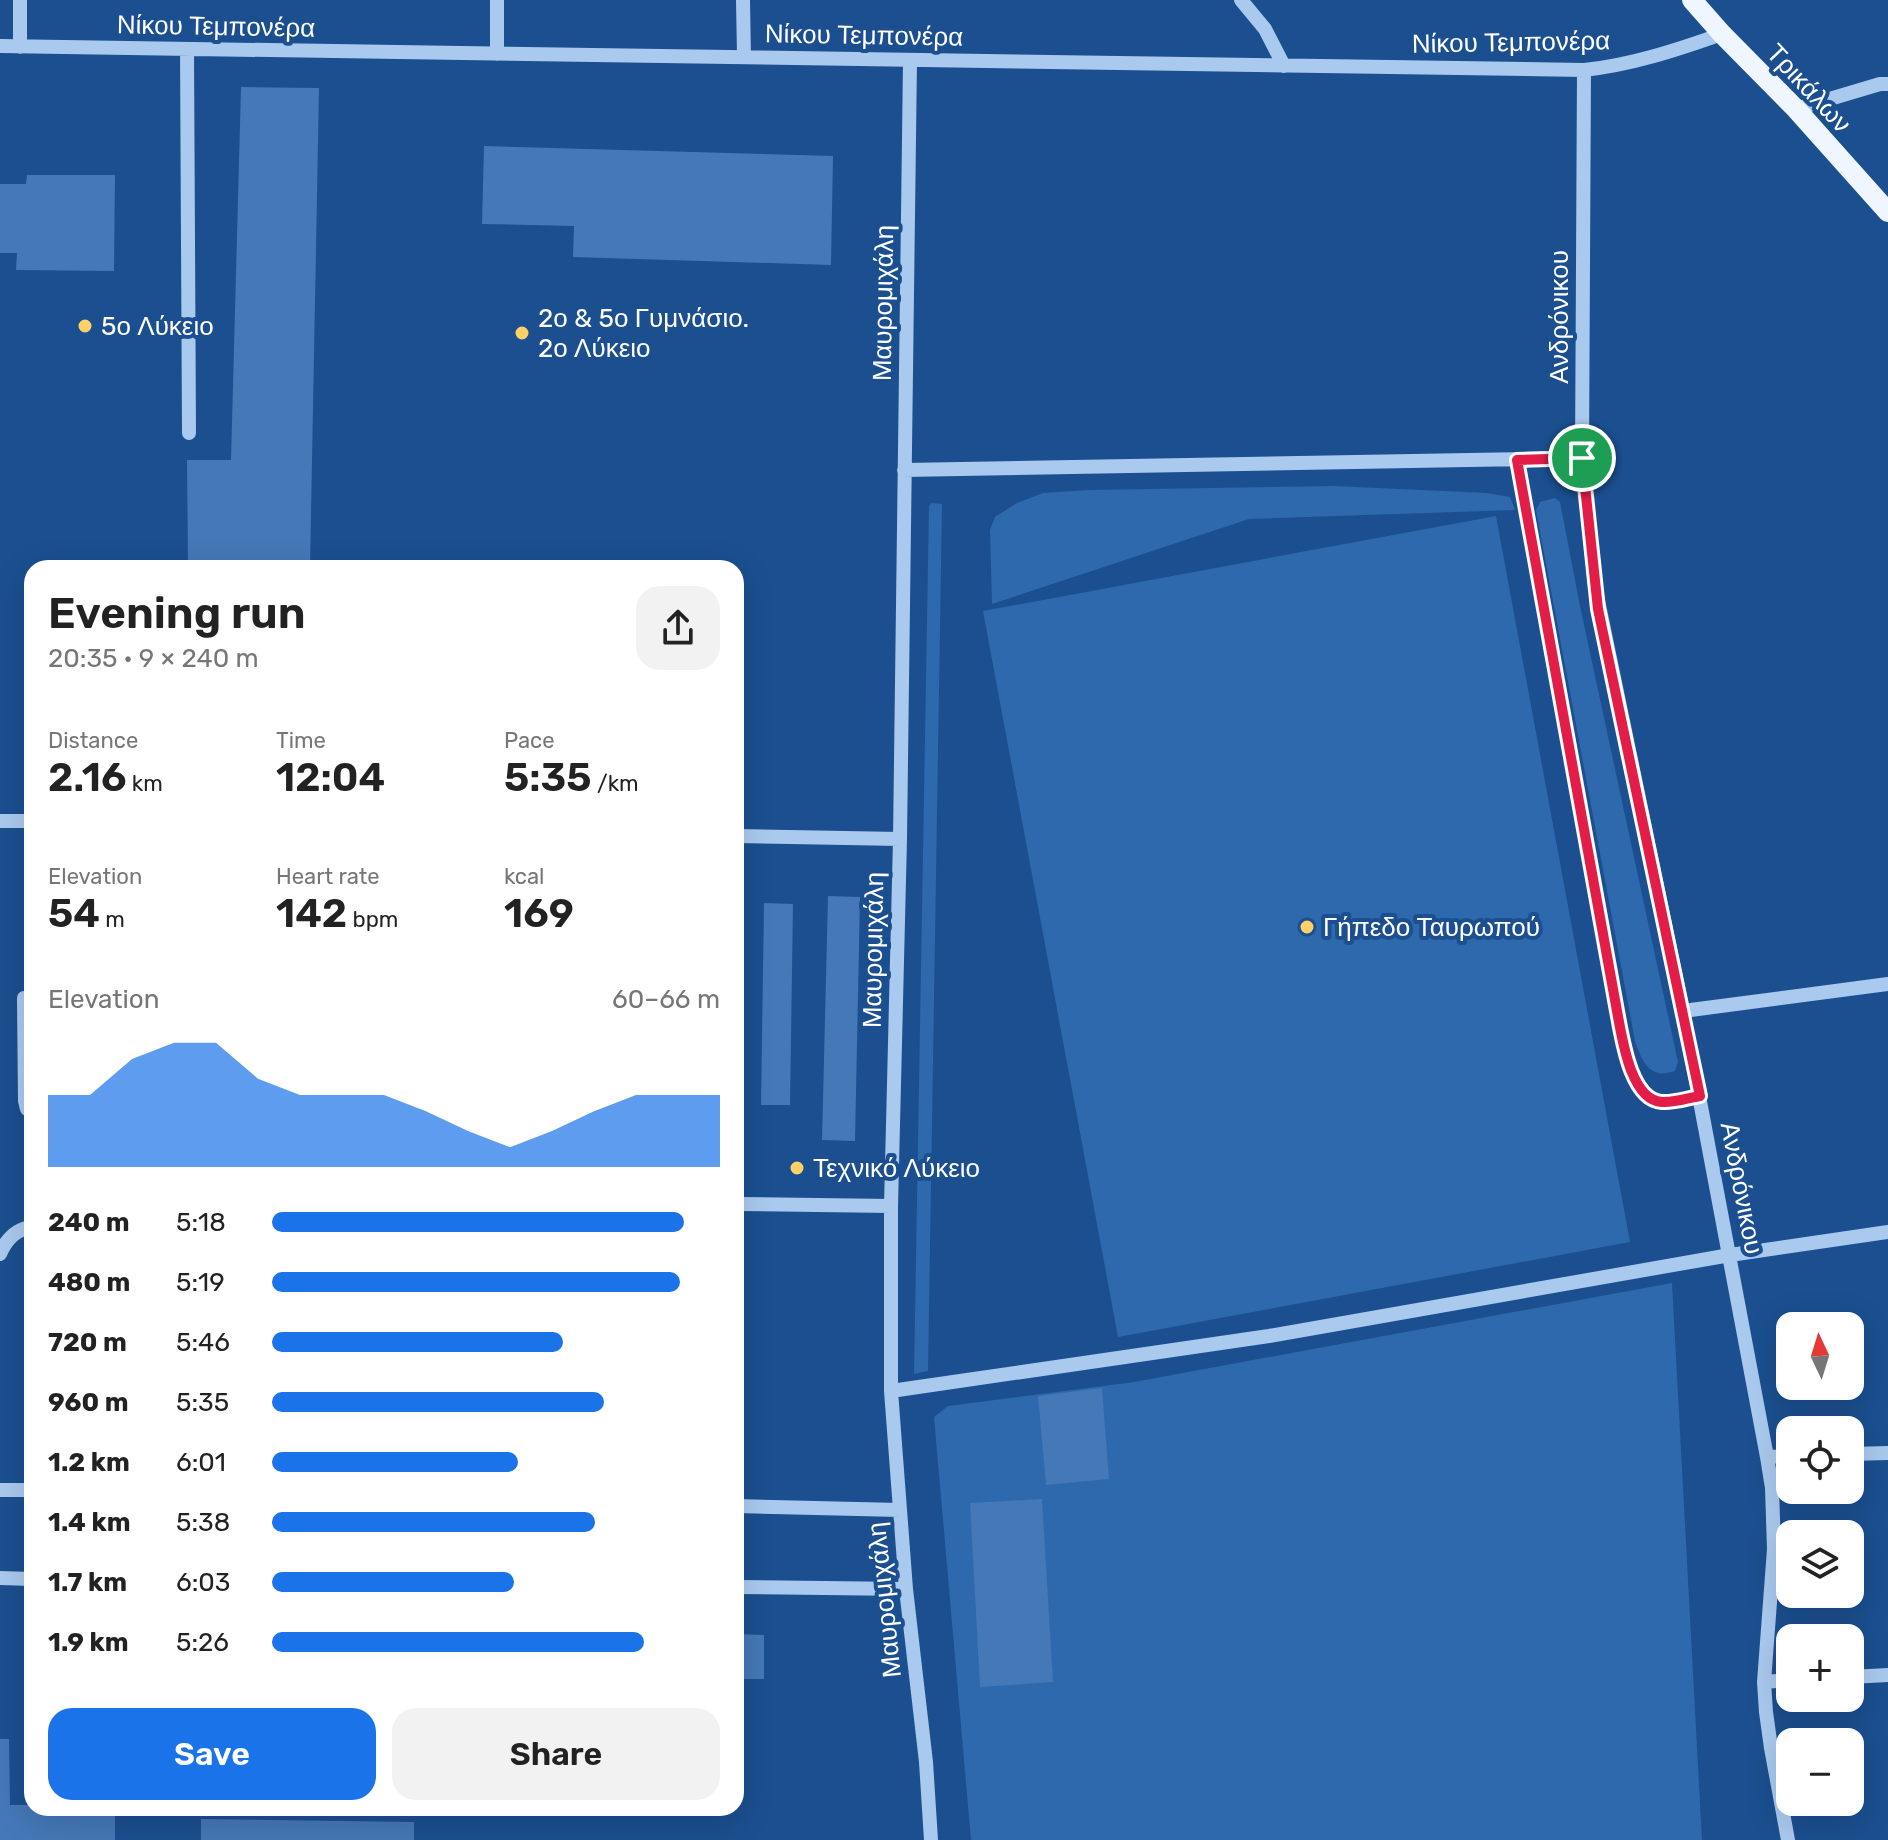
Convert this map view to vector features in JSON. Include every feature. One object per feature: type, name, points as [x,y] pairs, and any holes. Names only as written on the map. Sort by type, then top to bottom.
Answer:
[{"type":"main road","name":"Τρικάλων","points":[[1692,0],[1888,212]]},
{"type":"street","points":[[20,0],[20,47]]},
{"type":"street","points":[[497,0],[497,54]]},
{"type":"street","points":[[743,0],[744,57]]},
{"type":"street","points":[[1241,0],[1265,29],[1284,66]]},
{"type":"street","name":"Νίκου Τεμπονέρα","points":[[0,46],[1584,70],[1641,60],[1722,34]]},
{"type":"street","points":[[187,49],[189,433]]},
{"type":"street","name":"Μαυρομιχάλη","points":[[910,60],[900,839],[891,1206],[891,1391],[906,1589],[926,1762],[931,1840]]},
{"type":"street","name":"Ανδρόνικου","points":[[1584,70],[1582,458],[1598,609],[1700,1096],[1772,1488],[1774,1549],[1764,1682],[1771,1748],[1788,1840]]},
{"type":"street","points":[[1796,109],[1888,84]]},
{"type":"street","points":[[904,470],[1582,458]]},
{"type":"street","points":[[1517,460],[1626,1051],[1636,1081],[1648,1098],[1663,1102],[1700,1096]]},
{"type":"street","points":[[0,821],[24,821]]},
{"type":"street","points":[[744,836],[900,839]]},
{"type":"street","points":[[1683,1011],[1888,984]]},
{"type":"street","points":[[744,1204],[891,1206]]},
{"type":"street","points":[[0,1254],[14,1233],[24,1228]]},
{"type":"street","points":[[891,1391],[1269,1336],[1730,1255],[1888,1232]]},
{"type":"street","points":[[1864,1454],[1888,1453]]},
{"type":"street","points":[[1767,1457],[1776,1457]]},
{"type":"street","points":[[0,1490],[24,1490]]},
{"type":"street","points":[[744,1506],[900,1510]]},
{"type":"street","points":[[0,1578],[24,1579]]},
{"type":"street","points":[[744,1587],[906,1589]]},
{"type":"street","points":[[1864,1676],[1888,1675]]},
{"type":"street","points":[[1764,1682],[1776,1681]]},
{"type":"shaded area","points":[[1334,486],[1487,493],[1510,497],[1515,510],[1249,519],[992,604],[990,530],[995,517],[1017,503],[1043,493]]},
{"type":"shaded area","points":[[1555,498],[1560,502],[1678,1062],[1675,1071],[1666,1073],[1648,1067],[1635,1041],[1536,510],[1540,502]]},
{"type":"shaded area","points":[[931,503],[942,504],[928,1371],[914,1374],[929,506]]},
{"type":"shaded area","name":"Γήπεδο Ταυρωπού","points":[[1496,516],[1630,1242],[1118,1337],[983,611]]},
{"type":"shaded area","points":[[1672,1283],[1702,1840],[971,1840],[934,1417],[948,1406],[1134,1382]]},
{"type":"building","points":[[241,87],[319,88],[310,560],[188,560],[187,460],[231,460]]},
{"type":"building","points":[[484,146],[833,156],[831,265],[573,257],[574,226],[482,224]]},
{"type":"building","points":[[27,175],[115,175],[114,271],[16,270],[17,253],[0,253],[0,184],[26,184]]},
{"type":"building","points":[[828,896],[860,897],[855,1141],[822,1140]]},
{"type":"building","points":[[764,903],[793,904],[790,1105],[761,1105]]},
{"type":"building","points":[[1102,1388],[1109,1479],[1046,1485],[1038,1396]]},
{"type":"building","points":[[1042,1499],[1053,1682],[980,1687],[970,1503]]},
{"type":"building","points":[[744,1634],[764,1635],[764,1679],[744,1679]]},
{"type":"building","points":[[0,1739],[9,1739],[10,1805],[24,1805],[24,1816],[115,1816],[115,1840],[0,1840]]},
{"type":"building","points":[[201,1819],[414,1822],[414,1840],[201,1840]]},
{"type":"place","name":"5ο Λύκειο","points":[[85,326]]},
{"type":"place","name":"2ο & 5ο Γυμνάσιο. 2ο Λύκειο","points":[[522,333]]},
{"type":"place","name":"Γήπεδο Ταυρωπού","points":[[1307,927]]},
{"type":"place","name":"Τεχνικό Λύκειο","points":[[797,1168]]},
{"type":"route","points":[[1582,458],[1598,609],[1700,1096],[1663,1102],[1648,1098],[1642,1092],[1626,1051],[1517,460],[1582,458]]}]
